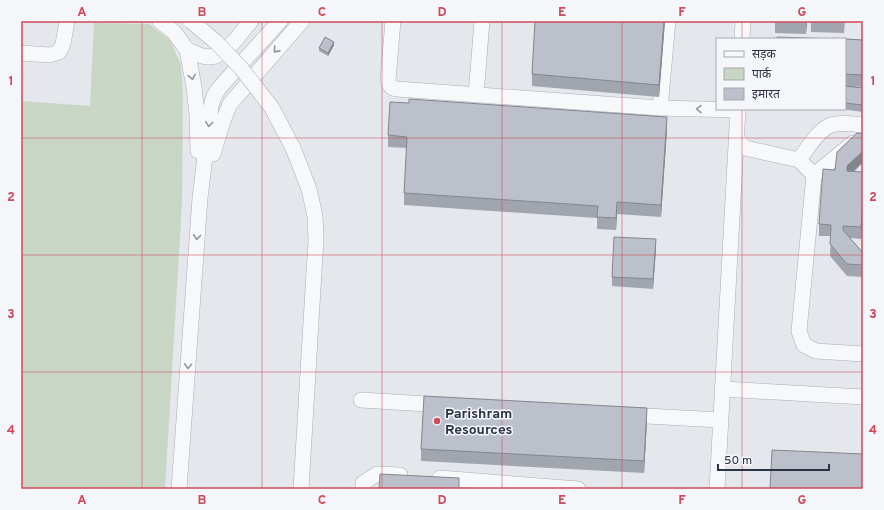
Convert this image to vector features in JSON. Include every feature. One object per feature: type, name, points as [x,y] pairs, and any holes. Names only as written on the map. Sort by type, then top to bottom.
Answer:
[{"type":"street","points":[[21,53],[50,55],[59,52],[64,44],[67,21]]},
{"type":"street","points":[[160,21],[174,32],[187,50],[194,87],[197,115],[200,198]]},
{"type":"street","points":[[191,21],[216,42],[241,68],[272,108],[293,148],[309,189],[315,216],[316,241],[302,489]]},
{"type":"street","points":[[187,50],[202,56],[216,56],[233,43],[251,21]]},
{"type":"street","points":[[179,489],[200,198],[214,96],[220,87],[280,21]]},
{"type":"street","points":[[200,198],[223,121],[230,104],[302,21]]},
{"type":"street","points":[[393,21],[388,80],[389,85],[392,88],[660,108],[716,109]]},
{"type":"street","points":[[476,95],[482,21]]},
{"type":"street","points":[[660,108],[668,21]]},
{"type":"street","points":[[742,38],[743,21]]},
{"type":"street","points":[[716,489],[738,110]]},
{"type":"street","points":[[799,160],[820,133],[831,125],[845,123],[863,125]]},
{"type":"street","points":[[863,135],[814,175],[799,330],[804,345],[816,351],[863,354]]},
{"type":"street","points":[[737,139],[745,148],[799,160],[814,175]]},
{"type":"street","points":[[722,389],[863,397]]},
{"type":"street","points":[[361,400],[456,405]]},
{"type":"street","points":[[615,414],[720,420]]},
{"type":"street","points":[[363,489],[363,483],[377,474],[578,489]]},
{"type":"green space","points":[[94,23],[149,24],[170,40],[181,65],[183,95],[182,203],[165,489],[21,489],[21,101],[90,106]]},
{"type":"building","points":[[535,21],[664,21],[659,85],[532,74]]},
{"type":"building","points":[[782,21],[806,21],[806,22]]},
{"type":"building","points":[[325,37],[334,42],[328,53],[319,48]]},
{"type":"building","points":[[777,37],[806,38],[777,38]]},
{"type":"building","points":[[846,39],[863,40],[863,75],[846,74]]},
{"type":"building","points":[[846,86],[863,88],[863,105],[846,103]]},
{"type":"building","points":[[409,99],[667,117],[661,205],[617,202],[616,218],[597,217],[598,206],[404,193],[407,137],[388,135],[390,102],[409,103]]},
{"type":"building","points":[[857,133],[863,134],[863,151],[847,166],[847,171],[863,172],[861,227],[843,226],[843,230],[863,253],[863,265],[847,264],[830,244],[831,225],[819,224],[823,169],[835,170],[837,152]]},
{"type":"building","points":[[614,237],[656,239],[653,279],[612,277]]},
{"type":"building","points":[[424,396],[647,408],[644,461],[421,449]]},
{"type":"building","points":[[772,450],[863,454],[863,489],[770,489]]},
{"type":"building","points":[[380,474],[459,478],[459,489],[379,489]]},
{"type":"place","name":"Parishram Resources","points":[[437,421]]}]
